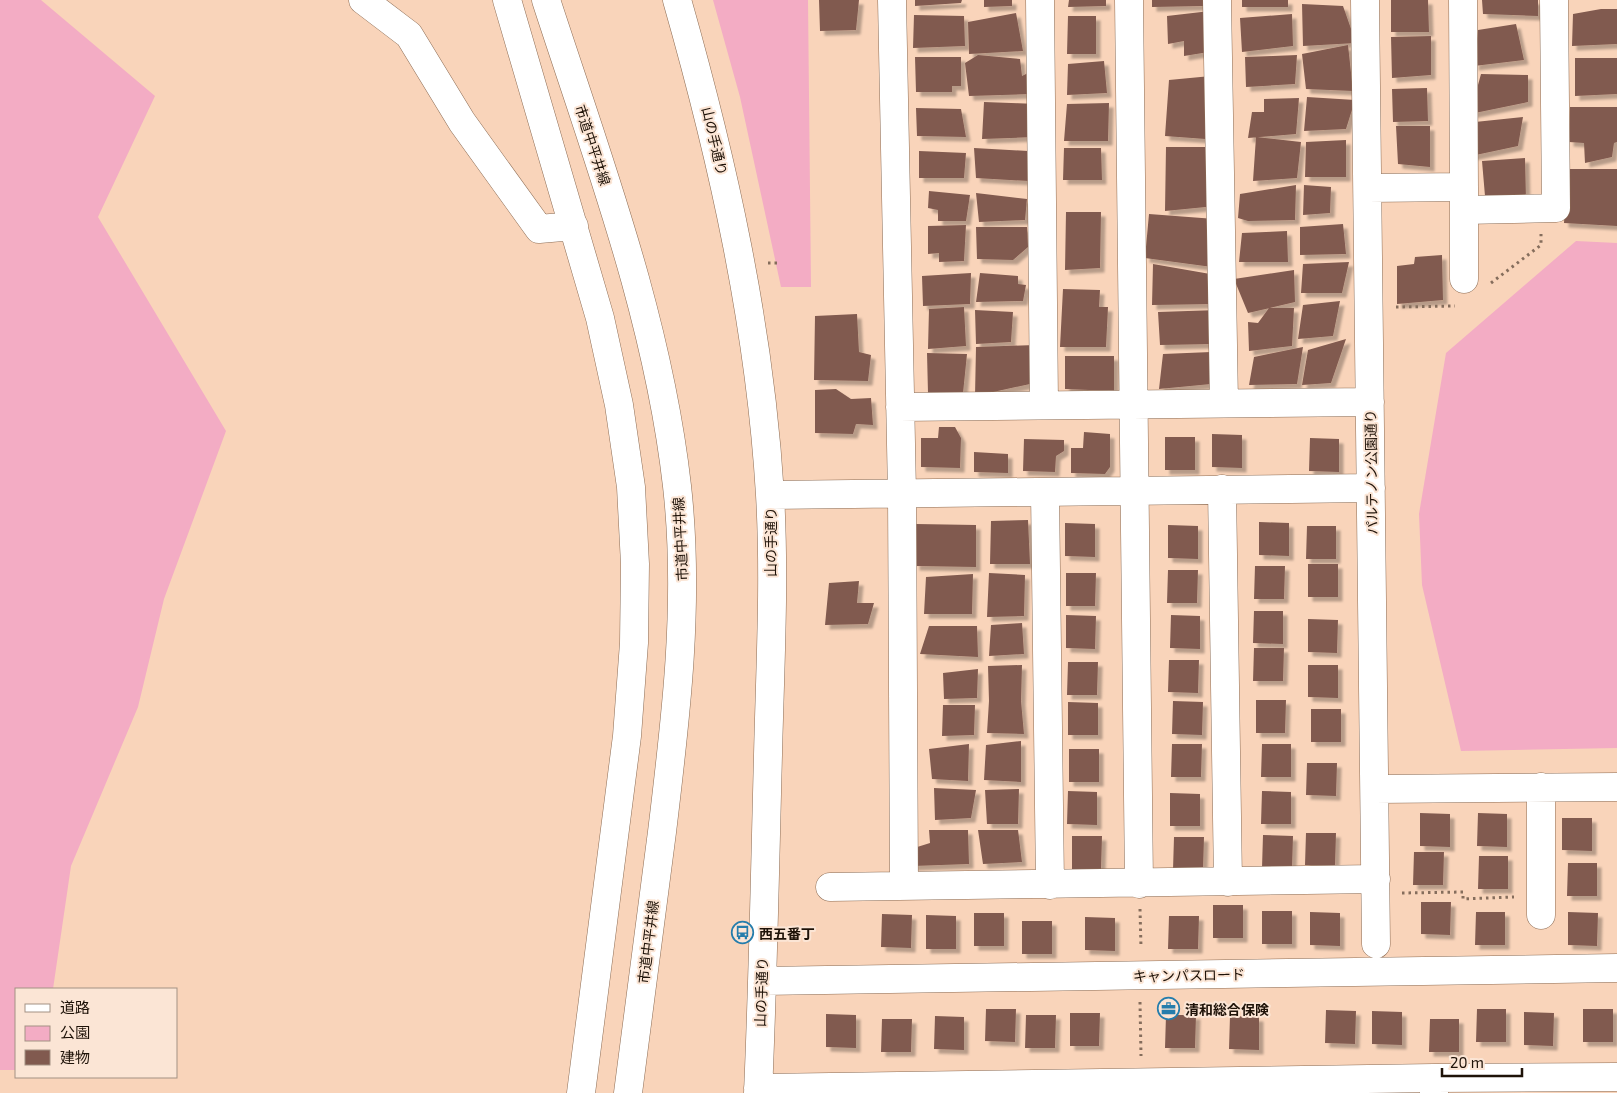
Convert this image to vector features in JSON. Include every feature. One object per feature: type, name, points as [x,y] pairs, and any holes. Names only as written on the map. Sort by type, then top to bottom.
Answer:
[{"type":"street","points":[[363,0],[409,35],[462,122],[539,228],[574,226]]},
{"type":"street","points":[[507,0],[600,318],[619,405],[631,487],[635,564],[634,643],[628,736],[581,1093]]},
{"type":"street","name":"市道中平井線","points":[[546,0],[620,226],[647,318],[666,406],[677,488],[682,571],[681,652],[672,751],[628,1093]]},
{"type":"street","name":"山の手通り","points":[[676,0],[704,93],[735,230],[759,384],[770,495],[771,621],[758,1091]]},
{"type":"street","points":[[892,0],[902,493],[904,886]]},
{"type":"street","points":[[1040,0],[1044,404]]},
{"type":"street","points":[[1129,0],[1139,884]]},
{"type":"street","points":[[1217,0],[1224,403]]},
{"type":"street","name":"パルテノン公園通り","points":[[1365,0],[1375,789],[1387,886],[1376,944]]},
{"type":"street","points":[[1463,0],[1464,279]]},
{"type":"street","points":[[1368,188],[1464,199],[1556,219],[1554,0]]},
{"type":"street","points":[[900,407],[1134,403],[1370,402]]},
{"type":"street","points":[[770,495],[1371,488]]},
{"type":"street","points":[[1222,489],[1228,882]]},
{"type":"street","points":[[1045,492],[1050,885]]},
{"type":"street","points":[[1541,787],[1542,906]]},
{"type":"street","points":[[1375,789],[1617,787]]},
{"type":"street","points":[[830,887],[1228,882],[1387,886]]},
{"type":"street","name":"キャンパスロード","points":[[762,981],[1617,968]]},
{"type":"street","points":[[758,1091],[991,1089],[1141,1081],[1290,1087],[1605,1082]]},
{"type":"path","points":[[768,263],[780,262]]},
{"type":"path","points":[[1139,884],[1141,1081]]},
{"type":"path","points":[[1387,886],[1463,892],[1463,899],[1542,906]]},
{"type":"green space","points":[[0,0],[41,0],[155,96],[98,217],[226,431],[164,599],[138,707],[71,866],[53,988],[15,988],[15,1070],[0,1070]]},
{"type":"green space","points":[[713,0],[808,0],[811,287],[781,287],[740,97]]},
{"type":"green space","points":[[1576,241],[1617,243],[1617,748],[1461,751],[1422,585],[1419,514],[1446,353]]},
{"type":"building","points":[[819,0],[859,0],[856,30],[820,31]]},
{"type":"building","points":[[915,0],[962,0],[961,3],[915,6]]},
{"type":"building","points":[[984,0],[1012,0],[1012,6],[984,7]]},
{"type":"building","points":[[1069,0],[1106,0],[1106,6],[1068,7]]},
{"type":"building","points":[[1152,0],[1205,0],[1204,6],[1152,7]]},
{"type":"building","points":[[1242,0],[1288,0],[1288,7],[1242,7]]},
{"type":"building","points":[[1391,0],[1428,0],[1429,32],[1391,32]]},
{"type":"building","points":[[1482,0],[1538,0],[1538,16],[1483,14]]},
{"type":"building","points":[[1302,4],[1343,6],[1356,43],[1303,46]]},
{"type":"building","points":[[1601,9],[1617,9],[1617,44],[1572,46],[1573,14]]},
{"type":"building","points":[[1210,11],[1215,51],[1184,56],[1184,41],[1168,44],[1167,16]]},
{"type":"building","points":[[1016,13],[1023,51],[969,54],[968,22]]},
{"type":"building","points":[[1292,14],[1293,46],[1242,52],[1240,18]]},
{"type":"building","points":[[914,15],[964,16],[965,46],[913,48]]},
{"type":"building","points":[[1068,16],[1096,16],[1096,54],[1067,54]]},
{"type":"building","points":[[1516,24],[1524,60],[1474,66],[1478,30]]},
{"type":"building","points":[[1431,36],[1431,75],[1392,78],[1391,37]]},
{"type":"building","points":[[1348,45],[1353,91],[1306,89],[1302,54]]},
{"type":"building","points":[[978,55],[1020,59],[1022,76],[1028,73],[1032,94],[969,96],[965,63]]},
{"type":"building","points":[[1297,55],[1295,84],[1246,87],[1245,57]]},
{"type":"building","points":[[915,57],[961,57],[961,86],[952,86],[952,92],[916,92]]},
{"type":"building","points":[[1575,58],[1617,58],[1617,94],[1575,96]]},
{"type":"building","points":[[1104,61],[1107,93],[1067,95],[1068,64]]},
{"type":"building","points":[[1481,74],[1528,75],[1528,102],[1470,114]]},
{"type":"building","points":[[1211,76],[1219,140],[1165,136],[1169,80]]},
{"type":"building","points":[[1427,88],[1428,121],[1393,122],[1392,89]]},
{"type":"building","points":[[1307,97],[1355,100],[1346,129],[1304,131]]},
{"type":"building","points":[[1299,98],[1296,134],[1248,138],[1252,112],[1264,112],[1264,99]]},
{"type":"building","points":[[984,102],[1037,104],[1035,137],[982,139]]},
{"type":"building","points":[[1109,103],[1108,141],[1064,141],[1067,104]]},
{"type":"building","points":[[1570,107],[1617,107],[1617,142],[1614,143],[1612,157],[1585,163],[1584,143],[1569,142]]},
{"type":"building","points":[[916,108],[961,109],[966,137],[917,136]]},
{"type":"building","points":[[1523,117],[1518,146],[1471,156],[1475,122]]},
{"type":"building","points":[[1396,126],[1430,126],[1430,167],[1398,164]]},
{"type":"building","points":[[1256,137],[1301,142],[1297,178],[1253,181]]},
{"type":"building","points":[[1346,140],[1346,177],[1305,177],[1306,142]]},
{"type":"building","points":[[1166,147],[1214,147],[1216,206],[1165,211]]},
{"type":"building","points":[[974,148],[1028,151],[1029,181],[976,178]]},
{"type":"building","points":[[1064,148],[1101,148],[1102,180],[1063,180]]},
{"type":"building","points":[[919,151],[966,153],[964,178],[919,178]]},
{"type":"building","points":[[1525,158],[1526,200],[1485,196],[1482,161]]},
{"type":"building","points":[[1567,169],[1617,169],[1617,226],[1564,223]]},
{"type":"building","points":[[1296,185],[1295,220],[1248,221],[1238,218],[1240,194]]},
{"type":"building","points":[[1304,185],[1331,187],[1330,213],[1303,215]]},
{"type":"building","points":[[929,191],[970,195],[966,221],[938,221],[938,210],[928,208]]},
{"type":"building","points":[[976,193],[1027,199],[1025,220],[979,222]]},
{"type":"building","points":[[1066,212],[1101,212],[1100,268],[1065,270]]},
{"type":"building","points":[[1149,214],[1215,219],[1212,267],[1145,258]]},
{"type":"building","points":[[1343,224],[1346,254],[1300,255],[1300,227]]},
{"type":"building","points":[[966,225],[964,261],[939,262],[939,253],[928,254],[928,226]]},
{"type":"building","points":[[976,227],[1027,227],[1028,247],[1013,260],[977,259]]},
{"type":"building","points":[[1287,231],[1288,262],[1239,262],[1242,233]]},
{"type":"building","points":[[1442,255],[1443,300],[1397,304],[1397,266],[1414,264],[1415,257]]},
{"type":"building","points":[[1349,262],[1342,293],[1301,293],[1303,264]]},
{"type":"building","points":[[1153,264],[1216,275],[1215,304],[1152,305]]},
{"type":"building","points":[[1294,270],[1295,302],[1248,313],[1234,279]]},
{"type":"building","points":[[971,273],[970,304],[923,306],[922,276]]},
{"type":"building","points":[[980,273],[1018,276],[1018,284],[1026,285],[1023,301],[976,302]]},
{"type":"building","points":[[1063,289],[1100,290],[1099,307],[1108,307],[1106,347],[1060,347]]},
{"type":"building","points":[[1340,301],[1333,336],[1298,339],[1303,305]]},
{"type":"building","points":[[964,307],[966,346],[928,349],[929,309]]},
{"type":"building","points":[[1269,308],[1294,308],[1292,346],[1249,351],[1248,322],[1258,323]]},
{"type":"building","points":[[975,310],[1013,312],[1011,342],[976,344]]},
{"type":"building","points":[[1218,310],[1214,344],[1160,345],[1158,312]]},
{"type":"building","points":[[857,314],[859,352],[871,355],[868,381],[814,380],[815,316]]},
{"type":"building","points":[[1346,339],[1331,383],[1302,385],[1308,350]]},
{"type":"building","points":[[1035,345],[1030,384],[975,396],[976,347]]},
{"type":"building","points":[[1303,347],[1297,384],[1249,385],[1254,357]]},
{"type":"building","points":[[1211,352],[1211,384],[1159,389],[1163,354]]},
{"type":"building","points":[[927,353],[967,354],[963,393],[928,393]]},
{"type":"building","points":[[1065,356],[1114,356],[1114,391],[1065,389]]},
{"type":"building","points":[[836,389],[851,399],[871,398],[873,425],[856,424],[853,434],[815,433],[815,390]]},
{"type":"building","points":[[939,427],[955,427],[961,438],[960,468],[921,467],[921,438],[938,438]]},
{"type":"building","points":[[1084,432],[1110,434],[1110,467],[1105,474],[1071,473],[1071,448],[1083,448]]},
{"type":"building","points":[[1212,434],[1242,435],[1242,468],[1212,467]]},
{"type":"building","points":[[1165,437],[1195,437],[1195,470],[1165,470]]},
{"type":"building","points":[[1310,438],[1339,439],[1339,472],[1309,471]]},
{"type":"building","points":[[1024,439],[1064,440],[1064,451],[1056,456],[1055,472],[1023,471]]},
{"type":"building","points":[[974,452],[1008,454],[1008,473],[974,472]]},
{"type":"building","points":[[1028,520],[1030,564],[990,564],[991,521]]},
{"type":"building","points":[[1259,522],[1289,523],[1289,556],[1259,555]]},
{"type":"building","points":[[1065,523],[1095,524],[1095,557],[1065,556]]},
{"type":"building","points":[[916,524],[976,525],[976,567],[915,566]]},
{"type":"building","points":[[1168,525],[1198,526],[1198,559],[1168,558]]},
{"type":"building","points":[[1307,526],[1336,526],[1336,559],[1306,559]]},
{"type":"building","points":[[1308,564],[1338,564],[1338,597],[1308,597]]},
{"type":"building","points":[[1255,566],[1285,566],[1284,599],[1254,599]]},
{"type":"building","points":[[1168,570],[1198,570],[1197,603],[1167,603]]},
{"type":"building","points":[[989,573],[1025,575],[1024,616],[987,617]]},
{"type":"building","points":[[1066,573],[1096,573],[1095,606],[1066,606]]},
{"type":"building","points":[[973,574],[972,614],[924,614],[926,577]]},
{"type":"building","points":[[859,581],[857,603],[874,603],[868,624],[825,625],[829,583]]},
{"type":"building","points":[[1254,611],[1283,611],[1283,644],[1253,643]]},
{"type":"building","points":[[1066,615],[1096,616],[1095,649],[1066,648]]},
{"type":"building","points":[[1171,615],[1200,616],[1200,649],[1170,648]]},
{"type":"building","points":[[1308,619],[1338,620],[1337,653],[1308,652]]},
{"type":"building","points":[[1022,623],[1024,654],[989,656],[991,625]]},
{"type":"building","points":[[929,626],[977,626],[978,657],[920,654]]},
{"type":"building","points":[[1254,648],[1284,648],[1283,681],[1253,681]]},
{"type":"building","points":[[1169,660],[1199,660],[1198,693],[1168,692]]},
{"type":"building","points":[[1068,662],[1098,662],[1097,695],[1067,695]]},
{"type":"building","points":[[1022,665],[1021,701],[1024,734],[987,733],[989,701],[988,666]]},
{"type":"building","points":[[1308,665],[1338,665],[1338,698],[1308,697]]},
{"type":"building","points":[[978,669],[977,698],[944,699],[943,673]]},
{"type":"building","points":[[1256,700],[1286,700],[1285,733],[1256,733]]},
{"type":"building","points":[[1173,701],[1203,702],[1202,735],[1172,734]]},
{"type":"building","points":[[1068,702],[1098,703],[1098,735],[1068,735]]},
{"type":"building","points":[[943,705],[975,705],[974,735],[942,736]]},
{"type":"building","points":[[1311,709],[1341,709],[1341,742],[1311,742]]},
{"type":"building","points":[[1021,741],[1021,782],[984,780],[986,745]]},
{"type":"building","points":[[969,744],[968,781],[932,779],[929,749]]},
{"type":"building","points":[[1172,744],[1202,744],[1201,777],[1171,777]]},
{"type":"building","points":[[1262,744],[1291,744],[1291,777],[1261,777]]},
{"type":"building","points":[[1069,749],[1099,749],[1099,782],[1069,782]]},
{"type":"building","points":[[1307,763],[1337,763],[1336,796],[1306,795]]},
{"type":"building","points":[[934,788],[976,790],[971,818],[935,820]]},
{"type":"building","points":[[1019,789],[1018,824],[987,824],[985,790]]},
{"type":"building","points":[[1068,791],[1097,792],[1097,825],[1067,824]]},
{"type":"building","points":[[1262,791],[1291,792],[1291,824],[1261,824]]},
{"type":"building","points":[[1170,793],[1200,794],[1200,826],[1170,826]]},
{"type":"building","points":[[1420,813],[1450,814],[1450,847],[1420,846]]},
{"type":"building","points":[[1478,813],[1507,814],[1507,847],[1477,846]]},
{"type":"building","points":[[1562,818],[1592,818],[1592,851],[1562,850]]},
{"type":"building","points":[[929,830],[968,830],[969,864],[913,866],[914,848],[930,843]]},
{"type":"building","points":[[978,830],[1018,830],[1022,862],[983,864]]},
{"type":"building","points":[[1306,833],[1336,833],[1335,866],[1305,865]]},
{"type":"building","points":[[1263,835],[1293,836],[1292,869],[1262,868]]},
{"type":"building","points":[[1072,836],[1102,836],[1101,869],[1072,869]]},
{"type":"building","points":[[1174,837],[1204,837],[1203,870],[1173,870]]},
{"type":"building","points":[[1414,852],[1444,852],[1443,885],[1413,885]]},
{"type":"building","points":[[1479,856],[1508,856],[1508,889],[1478,889]]},
{"type":"building","points":[[1568,863],[1597,863],[1597,896],[1567,896]]},
{"type":"building","points":[[1421,902],[1451,902],[1450,935],[1421,934]]},
{"type":"building","points":[[1213,905],[1243,905],[1243,938],[1213,938]]},
{"type":"building","points":[[1262,911],[1292,911],[1292,944],[1262,944]]},
{"type":"building","points":[[1310,912],[1340,913],[1340,946],[1310,945]]},
{"type":"building","points":[[1476,912],[1505,912],[1505,945],[1475,945]]},
{"type":"building","points":[[1568,912],[1598,913],[1597,946],[1568,945]]},
{"type":"building","points":[[974,913],[1004,913],[1004,946],[974,946]]},
{"type":"building","points":[[882,914],[912,915],[911,948],[881,947]]},
{"type":"building","points":[[926,915],[956,916],[956,949],[926,949]]},
{"type":"building","points":[[1169,916],[1199,916],[1198,949],[1168,949]]},
{"type":"building","points":[[1085,917],[1115,918],[1115,951],[1085,950]]},
{"type":"building","points":[[1022,921],[1052,921],[1052,954],[1022,954]]},
{"type":"building","points":[[986,1009],[1016,1009],[1015,1042],[985,1041]]},
{"type":"building","points":[[1477,1009],[1506,1009],[1506,1042],[1476,1042]]},
{"type":"building","points":[[1583,1009],[1613,1009],[1613,1042],[1583,1042]]},
{"type":"building","points":[[1326,1010],[1356,1011],[1355,1044],[1325,1043]]},
{"type":"building","points":[[1372,1011],[1402,1012],[1402,1045],[1372,1044]]},
{"type":"building","points":[[1524,1012],[1554,1013],[1553,1046],[1524,1045]]},
{"type":"building","points":[[1070,1013],[1100,1013],[1099,1046],[1070,1046]]},
{"type":"building","points":[[826,1014],[856,1015],[856,1048],[826,1047]]},
{"type":"building","points":[[1026,1015],[1056,1015],[1055,1048],[1025,1048]]},
{"type":"building","points":[[1166,1015],[1196,1015],[1195,1048],[1165,1048]]},
{"type":"building","points":[[935,1016],[964,1017],[964,1050],[934,1049]]},
{"type":"building","points":[[1230,1016],[1259,1017],[1259,1050],[1229,1049]]},
{"type":"building","points":[[882,1019],[912,1019],[911,1052],[881,1052]]},
{"type":"building","points":[[1430,1019],[1459,1019],[1459,1052],[1429,1052]]},
{"type":"place","name":"西五番丁","points":[[743,933]]},
{"type":"place","name":"清和総合保険","points":[[1169,1009]]}]
